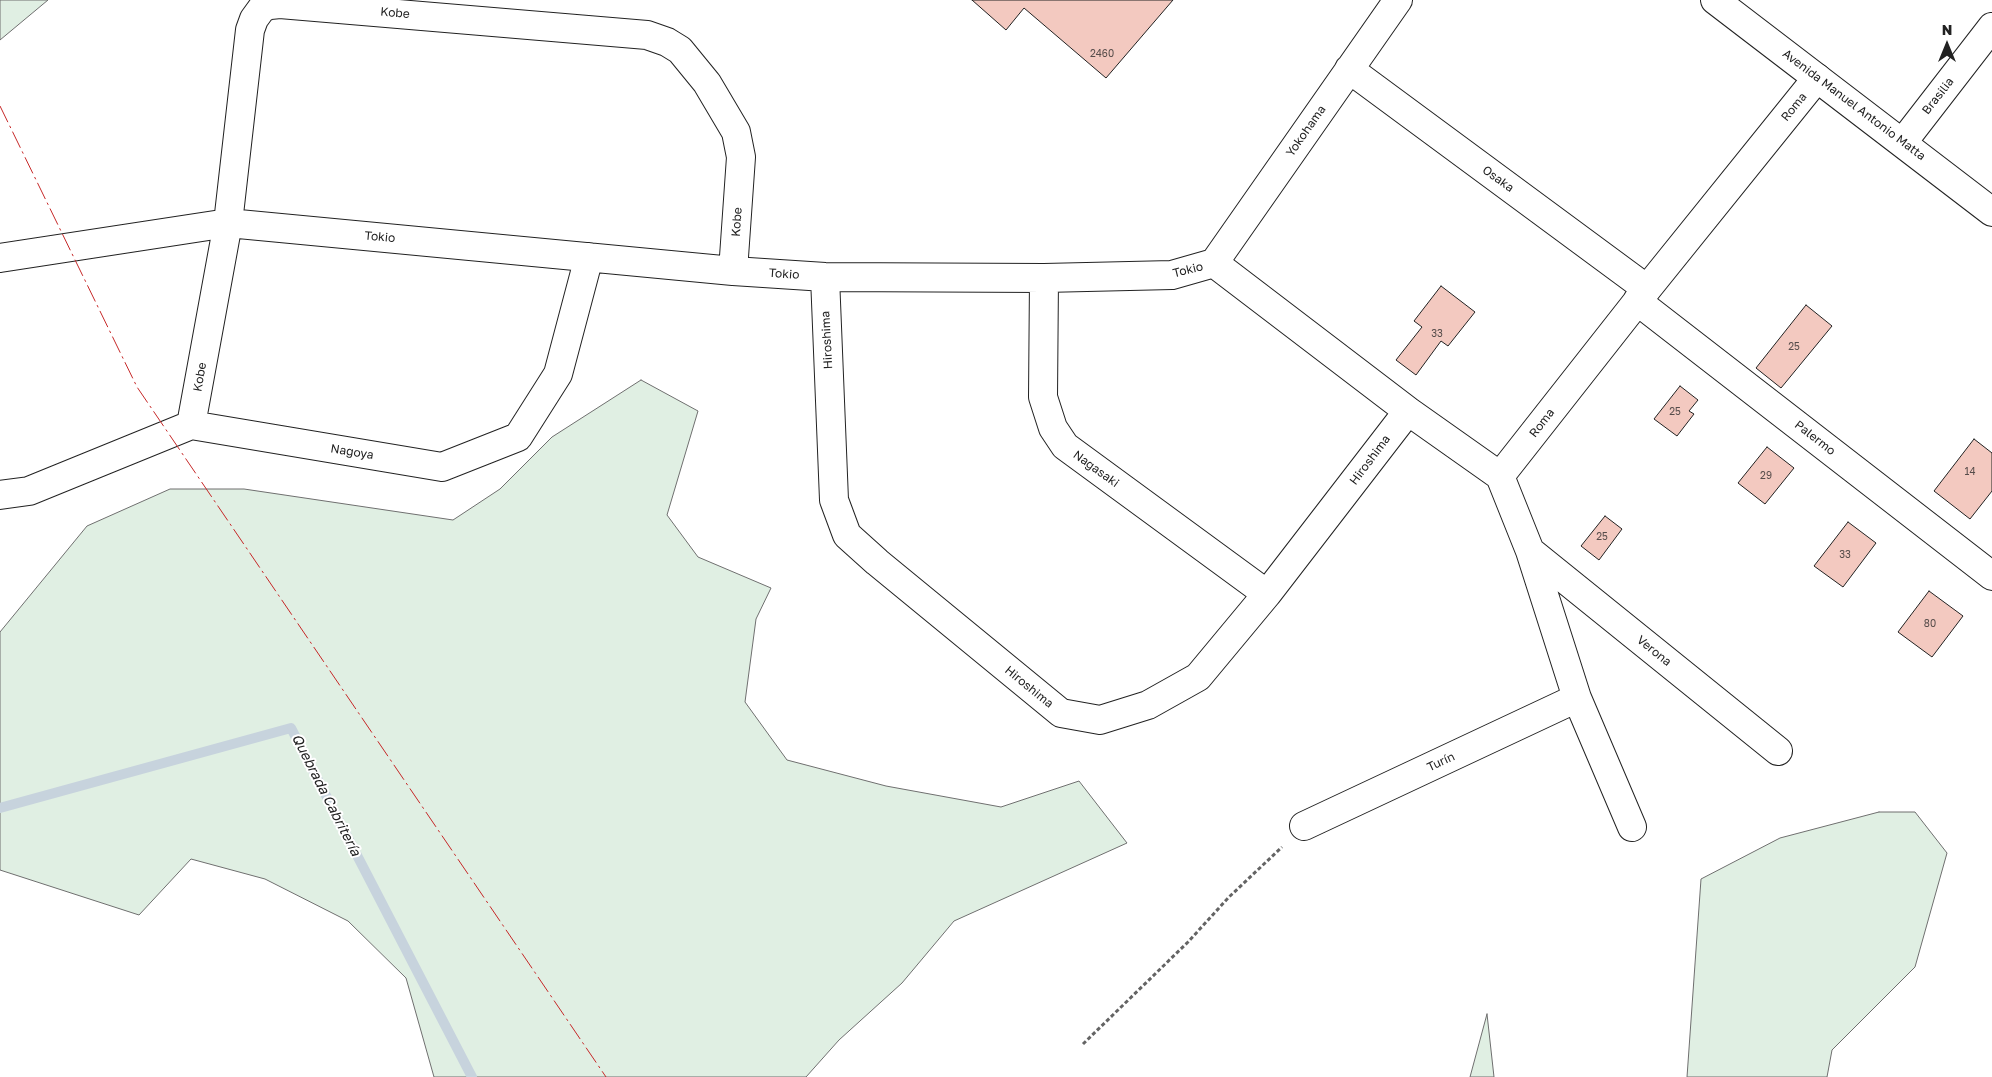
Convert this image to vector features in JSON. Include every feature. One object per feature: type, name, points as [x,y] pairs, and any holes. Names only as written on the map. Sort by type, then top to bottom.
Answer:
[{"type":"street","name":"Yokohama","points":[[1214,263],[1398,0]]},
{"type":"street","name":"Avenida Manuel Antonio Matta","points":[[1715,0],[1992,212]]},
{"type":"street","name":"Kobe","points":[[191,425],[228,223],[250,30],[254,18],[262,8],[280,4],[647,35],[667,42],[680,50],[707,83],[736,132],[741,157],[733,271]]},
{"type":"street","name":"Brasilia","points":[[1903,142],[1992,27]]},
{"type":"street","name":"Osaka","points":[[1349,69],[1642,295]]},
{"type":"street","name":"Roma","points":[[1500,476],[1642,295],[1818,78]]},
{"type":"street","name":"Tokio","points":[[0,258],[228,223],[733,271],[825,277],[1044,278],[1172,275],[1214,263],[1408,410],[1500,476]]},
{"type":"street","name":"Nagoya","points":[[191,425],[442,467],[518,437],[558,374],[589,257]]},
{"type":"street","name":"Hiroshima","points":[[825,277],[834,500],[847,535],[1061,714],[1100,720],[1148,705],[1198,677],[1267,594],[1408,410]]},
{"type":"street","name":"Nagasaki","points":[[1044,278],[1043,397],[1053,428],[1065,446],[1267,594]]},
{"type":"street","name":"Palermo","points":[[1642,295],[1992,576]]},
{"type":"street","points":[[0,495],[29,491],[191,425]]},
{"type":"street","points":[[1500,476],[1530,551],[1578,698],[1632,827]]},
{"type":"street","name":"Verona","points":[[1530,551],[1778,751]]},
{"type":"street","name":"Turín","points":[[1304,826],[1578,698]]},
{"type":"path","points":[[1083,1044],[1188,942],[1229,897],[1304,826]]},
{"type":"green space","points":[[0,0],[48,0],[0,40]]},
{"type":"green space","points":[[641,380],[698,411],[667,515],[698,557],[771,588],[756,619],[745,702],[787,760],[886,786],[1001,807],[1079,781],[1127,843],[954,921],[902,983],[839,1040],[806,1077],[434,1077],[406,978],[348,921],[265,879],[191,859],[139,915],[0,870],[0,632],[87,526],[170,489],[244,489],[453,520],[500,489],[552,437]]},
{"type":"green space","points":[[1879,812],[1915,812],[1947,853],[1915,967],[1832,1050],[1827,1077],[1687,1077],[1701,879],[1780,838]]},
{"type":"green space","points":[[1487,1014],[1494,1077],[1470,1077]]},
{"type":"building","points":[[972,0],[1173,0],[1106,78],[1024,8],[1006,30]]},
{"type":"building","points":[[1441,286],[1475,312],[1448,346],[1441,341],[1416,375],[1396,360],[1422,327],[1414,321]]},
{"type":"building","points":[[1806,305],[1832,326],[1781,388],[1756,368]]},
{"type":"building","points":[[1680,386],[1698,400],[1689,411],[1694,414],[1677,436],[1654,419]]},
{"type":"building","points":[[1974,439],[1992,453],[1992,491],[1970,519],[1934,491]]},
{"type":"building","points":[[1767,447],[1794,468],[1765,504],[1738,483]]},
{"type":"building","points":[[1605,516],[1622,529],[1599,560],[1581,546]]},
{"type":"building","points":[[1848,522],[1876,543],[1843,587],[1814,566]]},
{"type":"building","points":[[1929,591],[1963,616],[1932,657],[1898,632]]},
{"type":"waterway","name":"Quebrada Cabritería","points":[[0,808],[291,728],[472,1077]]},
{"type":"power","points":[[0,106],[137,387],[606,1077]]}]
